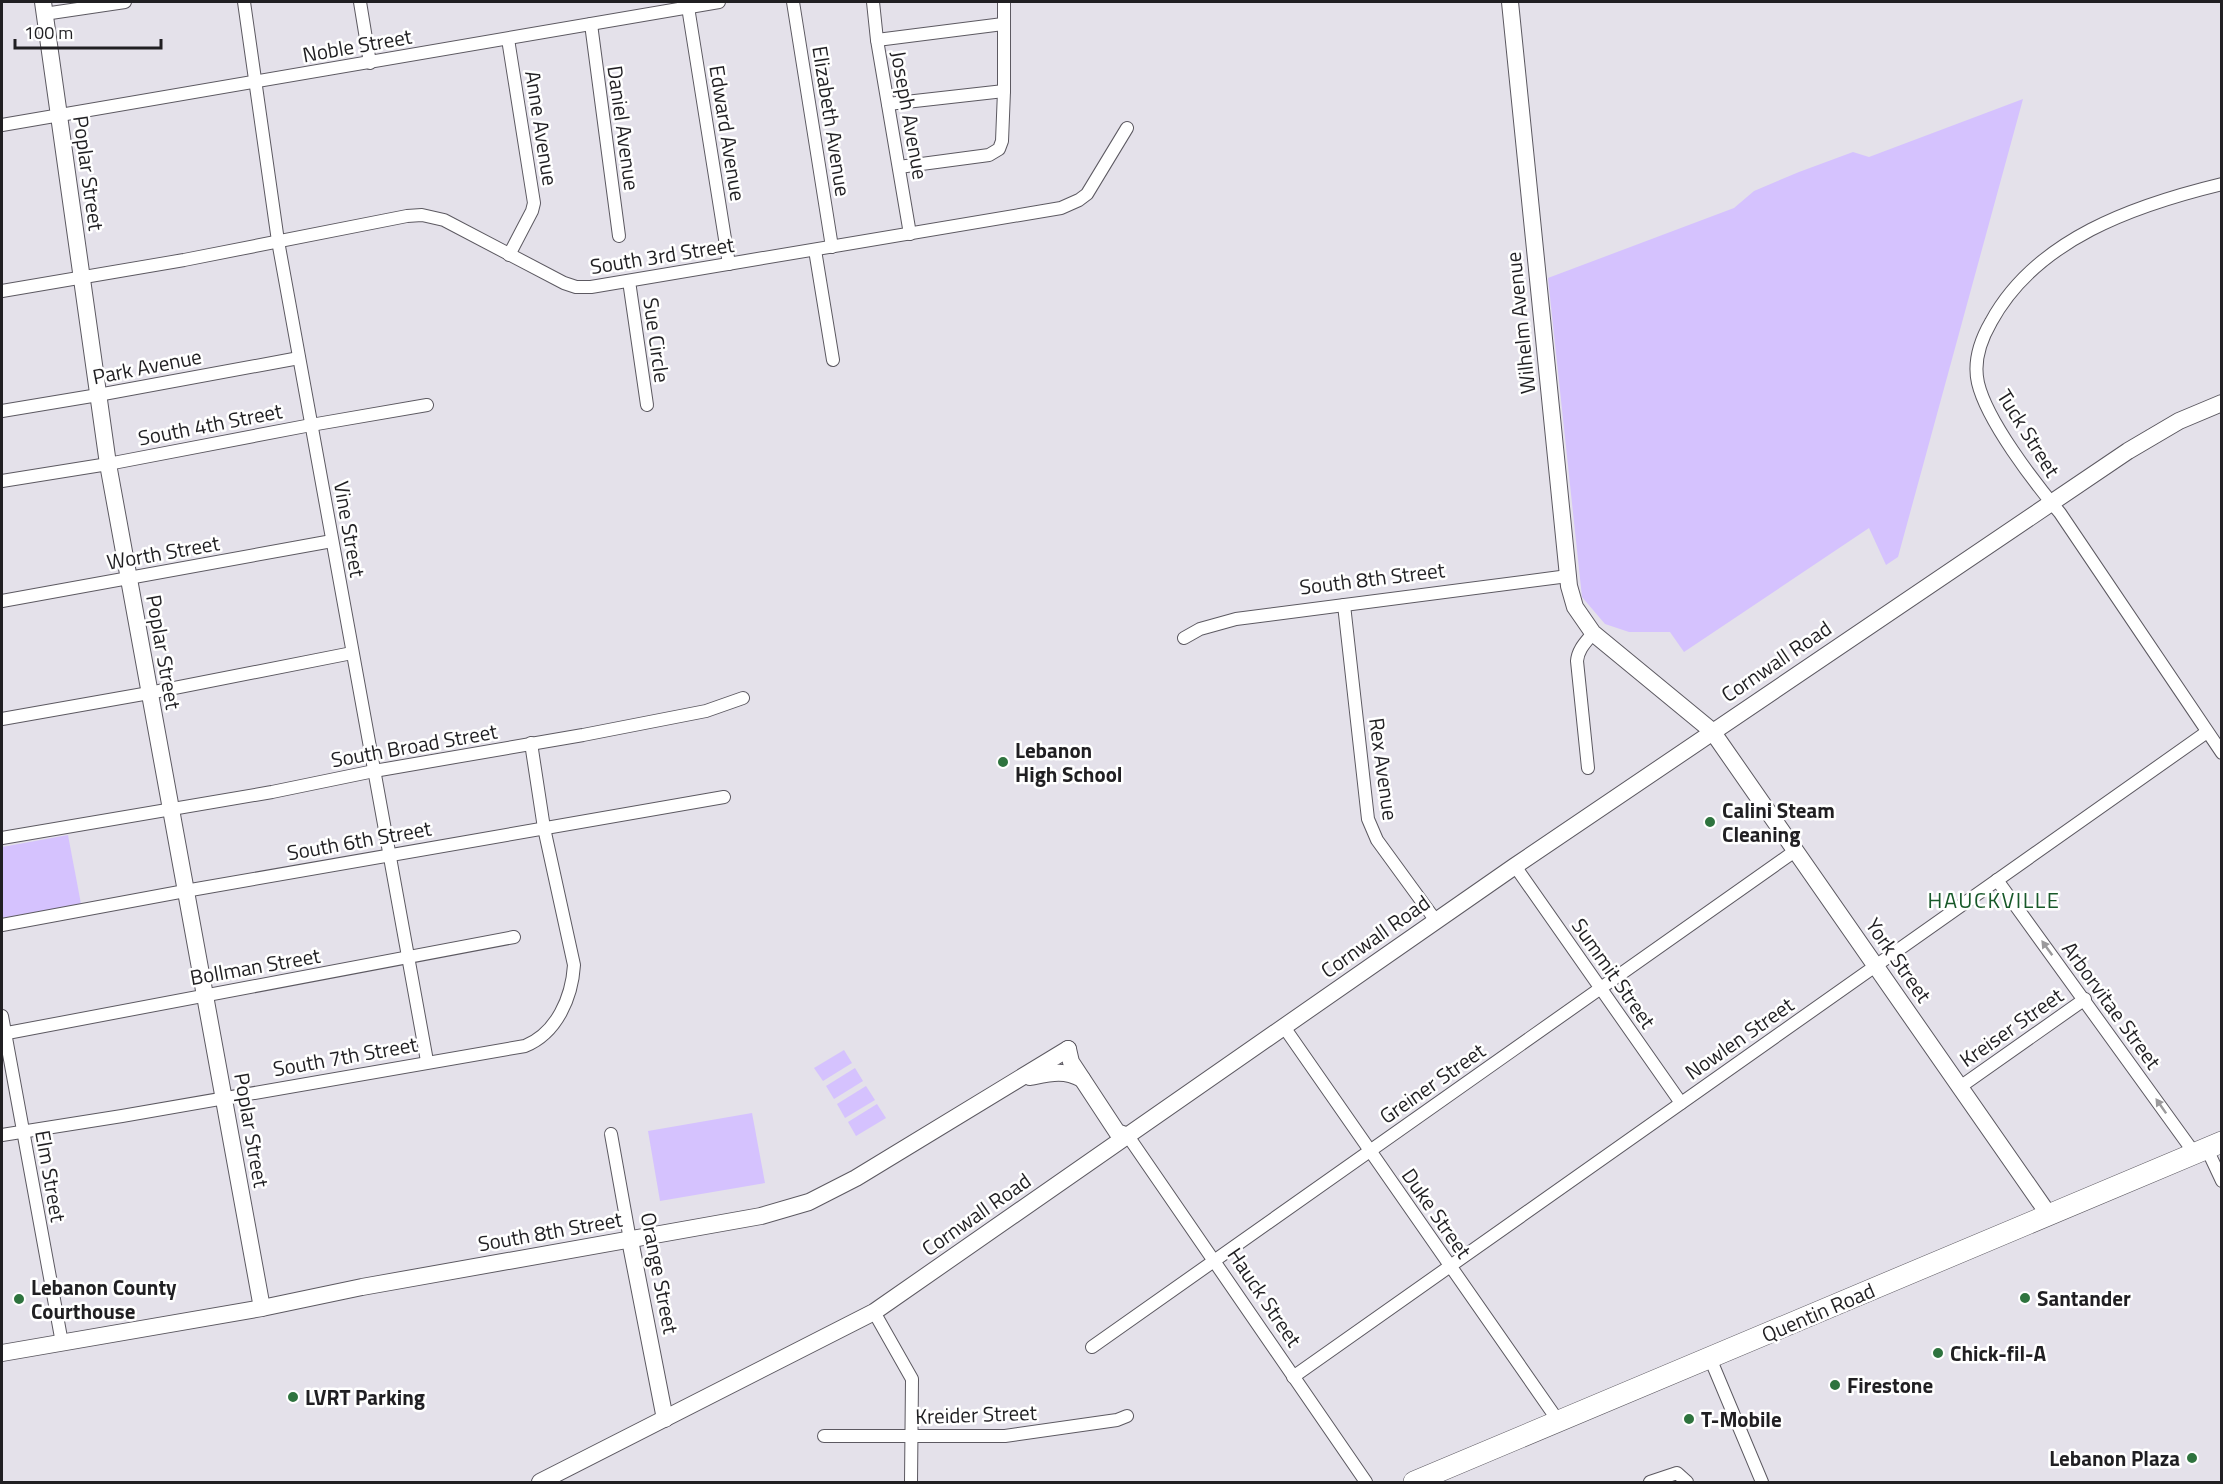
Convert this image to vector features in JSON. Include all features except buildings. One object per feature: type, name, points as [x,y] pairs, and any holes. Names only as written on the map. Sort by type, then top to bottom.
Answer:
[{"type":"highway","name":"Quentin Road","points":[[1414,1482],[2208,1148]]},
{"type":"street","points":[[44,8],[125,2]]},
{"type":"street","name":"Vine Street","points":[[244,2],[278,241],[427,1061]]},
{"type":"street","points":[[360,2],[370,63]]},
{"type":"street","name":"Noble Street","points":[[2,125],[719,2]]},
{"type":"street","name":"Elizabeth Avenue","points":[[793,2],[832,247]]},
{"type":"street","name":"Joseph Avenue","points":[[873,2],[910,234]]},
{"type":"street","points":[[899,167],[989,156],[999,149],[1002,141],[1004,90],[1004,2]]},
{"type":"street","name":"Wilhelm Avenue","points":[[1510,2],[1568,576],[1575,607],[1593,633],[1712,731]]},
{"type":"street","name":"Edward Avenue","points":[[688,7],[729,264]]},
{"type":"street","name":"Poplar Street","points":[[44,8],[108,464],[262,1308]]},
{"type":"street","name":"Daniel Avenue","points":[[591,24],[619,236]]},
{"type":"street","points":[[878,40],[1003,24]]},
{"type":"street","name":"Anne Avenue","points":[[508,39],[534,203],[509,255]]},
{"type":"street","points":[[888,104],[1004,90]]},
{"type":"street","name":"South 3rd Street","points":[[2,291],[422,215],[444,220],[564,283],[576,287],[591,287],[1062,208],[1087,194],[1127,128]]},
{"type":"street","name":"Tuck Street","points":[[2222,184],[2132,212],[2068,242],[2025,275],[2003,302],[1981,341],[1977,361],[1981,392],[1999,428],[2222,753]]},
{"type":"street","points":[[815,250],[833,360]]},
{"type":"street","name":"Sue Circle","points":[[629,281],[647,405]]},
{"type":"street","name":"Park Avenue","points":[[2,411],[299,358]]},
{"type":"street","name":"Cornwall Road","points":[[540,1482],[874,1312],[1515,866],[2051,502],[2154,435],[2179,421],[2222,403]]},
{"type":"street","name":"South 4th Street","points":[[2,481],[108,464],[427,405]]},
{"type":"street","name":"Worth Street","points":[[2,601],[332,541]]},
{"type":"street","name":"South 8th Street","points":[[1184,638],[1200,630],[1236,619],[1568,576]]},
{"type":"street","name":"Rex Avenue","points":[[1344,605],[1368,819],[1377,840],[1436,921]]},
{"type":"street","points":[[1588,768],[1577,661],[1581,648],[1593,633]]},
{"type":"street","points":[[2,719],[149,693],[352,652]]},
{"type":"street","name":"South Broad Street","points":[[2,838],[89,821],[272,792],[374,771],[706,711],[743,698]]},
{"type":"street","name":"York Street","points":[[1712,731],[2049,1215]]},
{"type":"street","name":"Nowlen Street","points":[[1293,1377],[2207,732]]},
{"type":"street","points":[[531,743],[544,828]]},
{"type":"street","name":"South 6th Street","points":[[2,925],[724,796]]},
{"type":"street","name":"South 7th Street","points":[[2,1135],[525,1046],[536,1041],[563,1010],[573,984],[573,965],[544,828]]},
{"type":"street","name":"Greiner Street","points":[[1092,1347],[1795,851]]},
{"type":"street","name":"Summit Street","points":[[1515,866],[1681,1103]]},
{"type":"street","name":"Arborvitae Street","points":[[1997,880],[2085,999],[2208,1148],[2222,1181]]},
{"type":"street","name":"Bollman Street","points":[[3,1034],[514,937]]},
{"type":"street","name":"Kreiser Street","points":[[1960,1087],[2085,999]]},
{"type":"street","name":"Elm Street","points":[[2,1016],[3,1034],[62,1342]]},
{"type":"street","name":"Duke Street","points":[[1284,1027],[1559,1422]]},
{"type":"street","name":"South 8th Street","points":[[2,1353],[262,1308],[362,1287],[761,1216],[810,1202],[856,1178],[1068,1049]]},
{"type":"street","name":"Hauck Street","points":[[1068,1049],[1071,1062],[1117,1132],[1128,1136]]},
{"type":"street","name":"Hauck Street","points":[[1068,1049],[1079,1057],[1126,1126],[1128,1136],[1366,1482]]},
{"type":"street","points":[[1015,1081],[1058,1072],[1073,1074],[1082,1079]]},
{"type":"street","name":"Orange Street","points":[[611,1134],[665,1419]]},
{"type":"street","points":[[874,1312],[912,1379],[911,1482]]},
{"type":"street","points":[[1710,1358],[1762,1482]]},
{"type":"street","name":"Kreider Street","points":[[824,1436],[1005,1436],[1117,1420],[1127,1416]]},
{"type":"street","points":[[1650,1482],[1677,1473],[1687,1482]]},
{"type":"shaded area","points":[[2023,99],[1898,557],[1886,565],[1869,528],[1684,652],[1670,632],[1629,632],[1605,624],[1582,597],[1548,278],[1734,208],[1754,191],[1799,172],[1853,152],[1869,157]]},
{"type":"shaded area","points":[[68,835],[81,904],[2,918],[2,847]]},
{"type":"shaded area","points":[[844,1050],[852,1063],[823,1081],[814,1068]]},
{"type":"shaded area","points":[[855,1068],[863,1081],[834,1099],[826,1086]]},
{"type":"shaded area","points":[[866,1086],[875,1100],[845,1118],[837,1104]]},
{"type":"shaded area","points":[[877,1104],[886,1118],[856,1136],[848,1122]]},
{"type":"shaded area","points":[[752,1113],[765,1183],[660,1201],[648,1131]]},
{"type":"place","name":"Lebanon High School","points":[[1003,762]]},
{"type":"place","name":"Calini Steam Cleaning","points":[[1710,822]]},
{"type":"place","name":"Santander","points":[[2025,1298]]},
{"type":"place","name":"Lebanon County Courthouse","points":[[19,1299]]},
{"type":"place","name":"Chick-fil-A","points":[[1938,1353]]},
{"type":"place","name":"Firestone","points":[[1835,1385]]},
{"type":"place","name":"LVRT Parking","points":[[293,1397]]},
{"type":"place","name":"T-Mobile","points":[[1689,1419]]},
{"type":"place","name":"Lebanon Plaza","points":[[2192,1458]]},
{"type":"district","name":"HAUCKVILLE","points":[[1994,900]]}]
